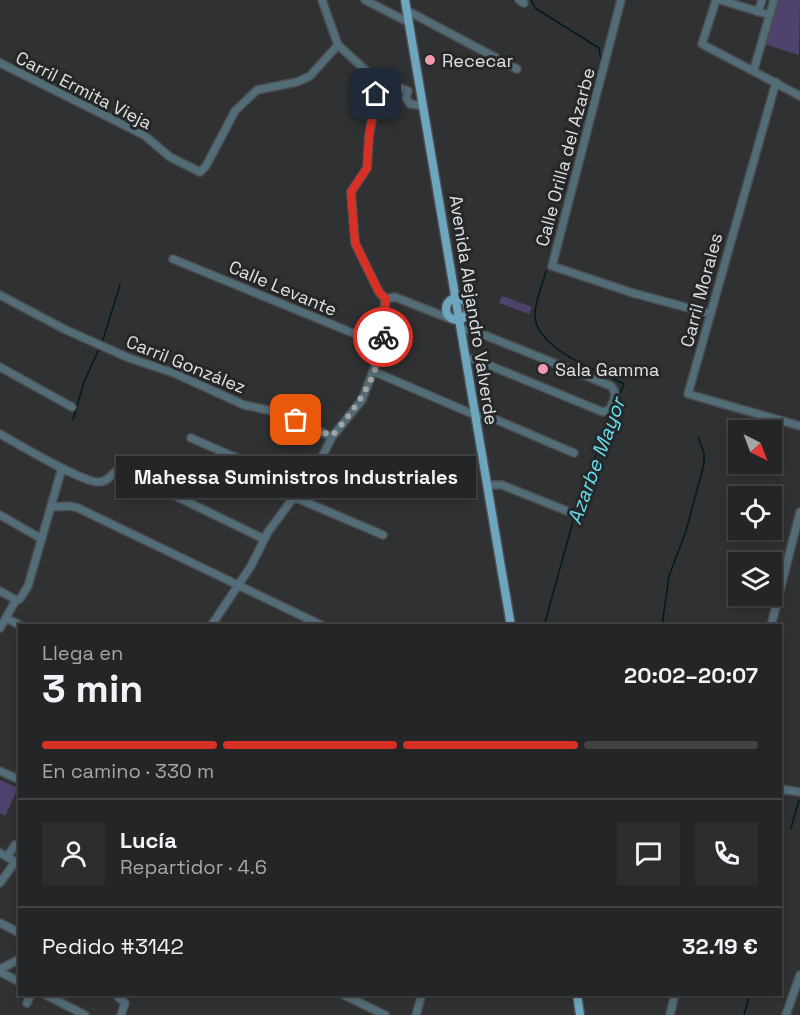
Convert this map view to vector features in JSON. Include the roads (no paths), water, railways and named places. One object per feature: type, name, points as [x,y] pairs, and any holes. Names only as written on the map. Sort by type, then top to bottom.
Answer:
[{"type":"main road","name":"Avenida Alejandro Valverde","points":[[405,0],[511,624]]},
{"type":"main road","points":[[456,297],[447,308],[448,318],[460,325]]},
{"type":"main road","points":[[577,996],[580,1015]]},
{"type":"street","points":[[322,0],[338,45],[377,82]]},
{"type":"street","points":[[365,0],[408,22]]},
{"type":"street","name":"Calle Orilla del Azarbe","points":[[621,0],[552,266],[633,293],[711,314]]},
{"type":"street","points":[[770,15],[718,0],[702,44],[754,69],[800,96]]},
{"type":"street","points":[[758,12],[762,0]]},
{"type":"street","points":[[754,69],[774,0]]},
{"type":"street","points":[[406,10],[518,69]]},
{"type":"street","name":"Carril Ermita Vieja","points":[[0,63],[144,135],[170,157],[200,172],[206,166],[235,111],[257,90],[297,82],[310,76],[338,45]]},
{"type":"street","points":[[377,82],[381,80],[408,90],[419,85]]},
{"type":"street","points":[[212,624],[264,539],[319,463],[332,436],[362,400],[375,372],[382,345],[386,299],[379,292],[355,243],[351,192],[367,168],[377,82]]},
{"type":"street","name":"Carril Morales","points":[[776,82],[688,394],[800,426]]},
{"type":"street","points":[[408,90],[406,98],[410,104],[423,106]]},
{"type":"street","name":"Calle Levante","points":[[173,259],[382,345]]},
{"type":"street","name":"Carril González","points":[[0,295],[64,328],[244,405],[278,411],[332,436]]},
{"type":"street","points":[[386,299],[395,297],[448,318]]},
{"type":"street","points":[[438,314],[447,308]]},
{"type":"street","points":[[460,325],[611,386],[616,391],[616,397],[610,409],[603,412],[474,359],[466,359]]},
{"type":"street","points":[[0,367],[72,407]]},
{"type":"street","points":[[375,372],[475,415],[490,417],[574,453]]},
{"type":"street","points":[[0,434],[62,468],[99,482],[108,479],[115,472],[124,471],[264,539]]},
{"type":"street","points":[[191,438],[301,486]]},
{"type":"street","points":[[0,628],[15,600],[20,599],[28,586],[62,468]]},
{"type":"street","points":[[488,485],[502,485],[567,511]]},
{"type":"street","points":[[294,497],[383,535]]},
{"type":"street","points":[[51,507],[74,506],[188,562],[239,583],[319,624]]},
{"type":"street","points":[[772,624],[800,512]]},
{"type":"street","points":[[0,515],[42,539]]},
{"type":"street","points":[[0,591],[15,600]]},
{"type":"street","points":[[6,618],[18,624]]},
{"type":"street","points":[[0,771],[18,779]]},
{"type":"street","points":[[782,789],[800,792]]},
{"type":"street","points":[[0,883],[17,863],[4,855],[15,845]]},
{"type":"street","points":[[0,923],[18,932]]},
{"type":"street","points":[[0,971],[18,960]]},
{"type":"street","points":[[0,971],[18,981]]},
{"type":"street","points":[[786,1015],[800,975]]},
{"type":"street","points":[[27,1003],[30,996]]},
{"type":"street","points":[[48,996],[85,1015]]},
{"type":"street","points":[[346,996],[385,1015]]},
{"type":"street","points":[[416,1015],[421,996]]},
{"type":"street","points":[[670,1015],[675,996]]},
{"type":"street","points":[[118,998],[125,1003],[121,1015]]},
{"type":"waterway","name":"Azarbe Mayor","points":[[531,0],[535,8],[599,48],[601,60],[585,119]]},
{"type":"waterway","name":"Azarbe Mayor","points":[[546,271],[535,311],[538,328],[546,339],[570,358],[624,384],[617,400]]},
{"type":"waterway","points":[[102,343],[120,285]]},
{"type":"waterway","points":[[73,420],[84,382],[99,349]]},
{"type":"waterway","name":"Azarbe Mayor","points":[[545,624],[582,489],[615,407]]},
{"type":"waterway","points":[[662,624],[669,576],[686,531],[704,464],[704,453],[698,437]]},
{"type":"waterway","points":[[791,828],[799,800]]},
{"type":"waterway","points":[[744,1015],[749,996]]},
{"type":"place","name":"Rececar","points":[[430,60]]},
{"type":"place","name":"Sala Gamma","points":[[543,369]]},
{"type":"place","name":"Mahessa Suministros Industriales","points":[[296,420]]}]
